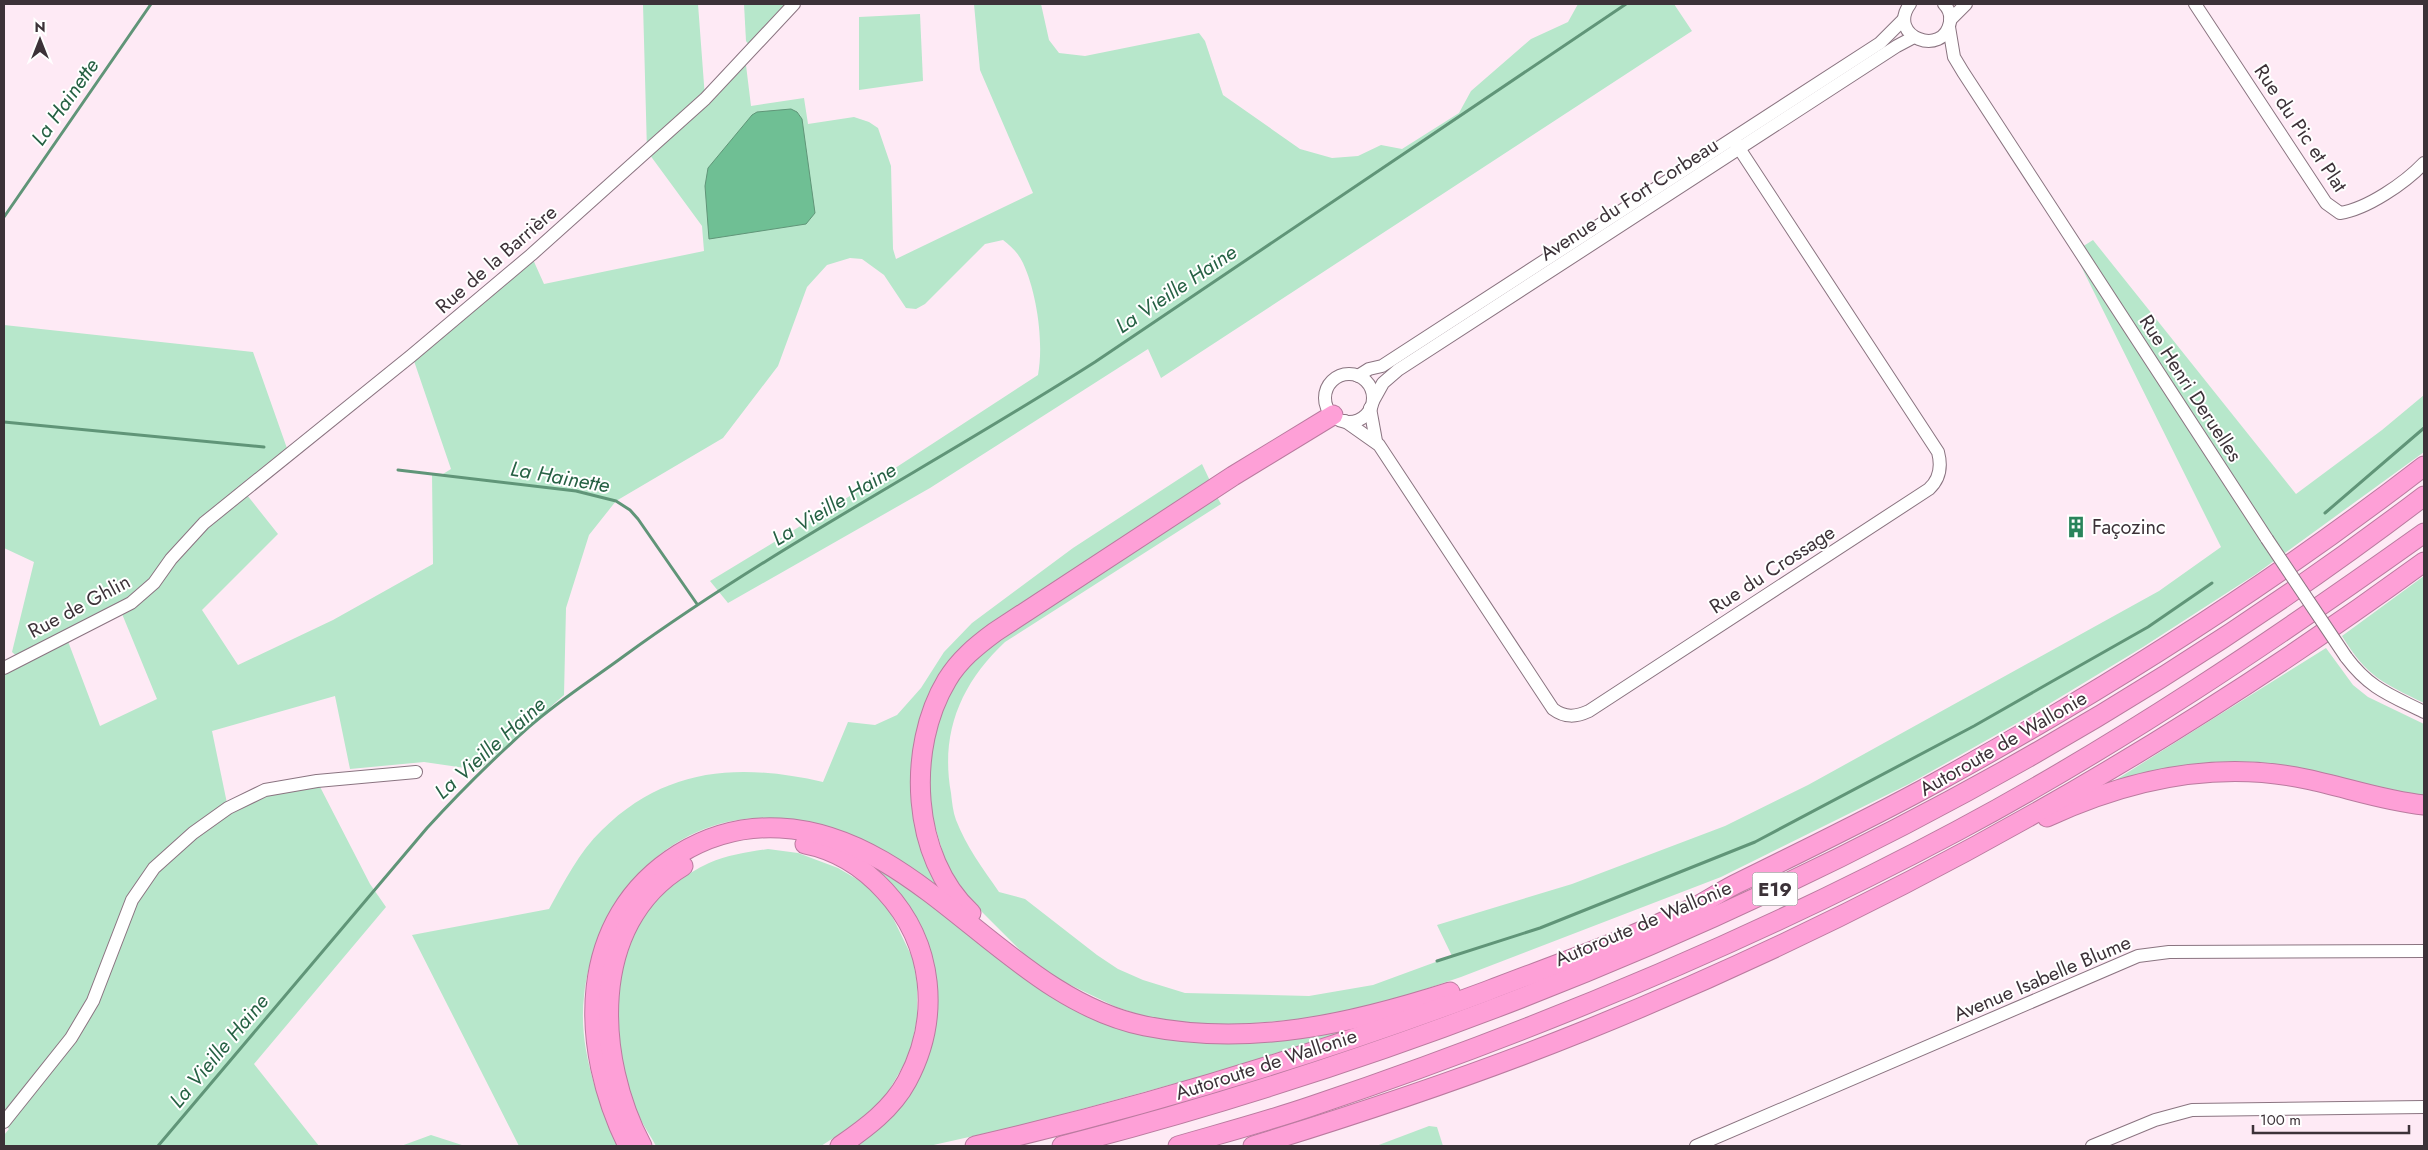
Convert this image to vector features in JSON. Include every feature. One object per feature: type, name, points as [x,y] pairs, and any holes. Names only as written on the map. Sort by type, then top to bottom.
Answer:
[{"type":"highway","points":[[1006,954],[995,935],[959,902],[932,850],[924,822],[920,794],[921,761],[933,706],[947,680],[961,661],[995,632],[1320,421],[1339,418]]},
{"type":"highway","points":[[628,1146],[604,1086],[598,1059],[595,1002],[598,972],[606,940],[618,916],[635,891],[662,866],[692,846],[721,835],[748,829],[780,828],[812,832],[877,858],[929,892],[1031,974],[1060,992],[1103,1012],[1143,1026],[1212,1034],[1248,1035],[1275,1033],[1351,1021],[1450,992],[1734,884],[1812,847],[1933,784],[2054,716],[2176,641],[2285,568],[2424,466]]},
{"type":"highway","name":"Autoroute de Wallonie","points":[[1062,1146],[1166,1119],[1293,1080],[1425,1035],[1569,980],[1707,922],[1943,804],[2065,736],[2188,661],[2424,496]]},
{"type":"highway","name":"E19","points":[[1178,1146],[1310,1107],[1567,1013],[1711,952],[1831,895],[1958,830],[2180,699],[2313,612],[2424,533]]},
{"type":"highway","points":[[1253,1146],[1436,1086],[1584,1031],[1718,973],[1841,915],[1965,852],[2089,781],[2220,702],[2337,626],[2424,562]]},
{"type":"highway","points":[[1965,852],[2106,793],[2147,781],[2203,773],[2246,772],[2304,778],[2382,798],[2424,805]]},
{"type":"highway","points":[[642,1146],[623,1102],[616,1077],[609,1034],[608,999],[614,961],[624,931],[639,907],[654,890],[679,869],[705,853],[730,845],[758,840],[787,841],[811,845],[840,856],[861,869],[877,882],[904,914],[915,933],[924,958],[927,971],[928,1012],[925,1035],[918,1060],[892,1104],[867,1128],[840,1146]]},
{"type":"highway","points":[[975,1146],[1032,1133],[1159,1098],[1298,1056],[1427,1013],[1562,963],[1698,905],[1734,884]]},
{"type":"street","name":"Rue de la Barrière","points":[[204,523],[411,356],[531,255],[705,99],[794,4]]},
{"type":"street","name":"Rue Henri Deruelles","points":[[1944,4],[1950,14],[1954,57],[2267,539],[2346,657],[2358,673],[2371,685],[2424,712]]},
{"type":"street","points":[[1927,42],[1940,38],[1966,4]]},
{"type":"street","name":"Rue du Pic et Plat","points":[[2195,4],[2326,203],[2340,213],[2353,211],[2392,189],[2424,164]]},
{"type":"street","points":[[1906,9],[1906,26],[1914,37]]},
{"type":"street","name":"Avenue du Fort Corbeau","points":[[1371,405],[1383,383],[1398,370],[1736,145],[1880,43],[1906,9]]},
{"type":"street","name":"Rue Henri Deruelles","points":[[1914,37],[1954,57]]},
{"type":"street","name":"Avenue du Fort Corbeau","points":[[1358,376],[1369,369],[1382,366],[1736,145],[1914,37]]},
{"type":"street","name":"Rue du Crossage","points":[[1376,441],[1553,709],[1570,716],[1578,716],[1588,711],[1929,489],[1937,482],[1941,462],[1938,452],[1736,145]]},
{"type":"street","points":[[1343,374],[1358,376],[1370,386],[1376,441],[1339,418],[1326,403],[1327,388],[1331,382],[1343,374]]},
{"type":"street","points":[[1339,418],[1359,419],[1371,405]]},
{"type":"street","name":"Rue de Ghlin","points":[[4,668],[131,603],[154,584],[171,559],[204,523]]},
{"type":"street","points":[[4,1122],[71,1038],[93,1001],[132,900],[154,868],[193,833],[228,808],[266,790],[317,781],[416,772]]},
{"type":"street","name":"Avenue Isabelle Blume","points":[[1696,1146],[2138,956],[2169,952],[2424,951]]},
{"type":"street","points":[[2092,1146],[2155,1120],[2192,1110],[2424,1107]]},
{"type":"shaded area","points":[[643,4],[698,4],[705,98],[745,57],[751,106],[804,98],[808,124],[854,117],[869,122],[878,128],[891,166],[893,249],[896,259],[1033,193],[980,70],[974,4],[1041,4],[1049,40],[1059,53],[1085,56],[1199,33],[1205,41],[1223,95],[1300,149],[1332,158],[1358,156],[1381,145],[1402,149],[1459,113],[1471,91],[1531,39],[1568,22],[1578,4],[1674,4],[1692,31],[1161,378],[1148,349],[930,488],[728,603],[710,581],[886,474],[1038,375],[1040,333],[1032,289],[1021,260],[1003,240],[985,244],[925,304],[916,309],[906,308],[884,275],[862,259],[850,258],[827,265],[807,287],[778,366],[723,438],[616,501],[589,535],[566,608],[564,695],[479,770],[424,762],[350,769],[335,696],[212,731],[228,808],[265,790],[317,781],[370,884],[386,907],[254,1064],[319,1146],[4,1146],[4,1135],[9,1129],[4,1124],[4,668],[20,659],[12,652],[34,562],[4,548],[4,325],[253,352],[289,454],[243,490],[278,534],[202,610],[238,665],[333,620],[433,564],[432,473],[443,474],[451,469],[414,361],[531,255],[544,284],[704,251],[702,226],[647,151]],"holes":[[[120,609],[157,699],[100,726],[66,636]]]},
{"type":"shaded area","points":[[744,4],[794,4],[752,49],[746,41]]},
{"type":"shaded area","points":[[920,14],[923,81],[859,90],[859,17]]},
{"type":"shaded area","points":[[791,109],[797,112],[802,119],[815,213],[806,224],[709,239],[705,186],[708,168],[752,115],[757,112]]},
{"type":"shaded area","points":[[2093,240],[2296,494],[2382,430],[2424,395],[2424,452],[2256,574],[2143,647],[2024,719],[1909,784],[1721,877],[1461,977],[1396,999],[1342,1013],[1302,1019],[1220,1026],[1181,1025],[1151,1019],[1114,1006],[1058,979],[1027,957],[969,899],[946,863],[932,816],[929,763],[942,710],[957,677],[979,655],[1005,635],[1216,495],[1221,504],[1005,642],[976,674],[957,710],[952,730],[948,771],[954,814],[965,839],[987,875],[999,892],[1025,899],[1118,969],[1143,980],[1185,993],[1309,996],[1373,985],[1452,956],[1437,925],[1572,884],[1725,826],[1808,785],[2159,591],[2221,547],[2074,252]]},
{"type":"shaded area","points":[[1202,464],[1212,485],[978,637],[918,748],[941,889],[912,869],[880,851],[848,835],[814,824],[770,818],[729,821],[692,834],[659,855],[631,882],[609,916],[593,954],[584,996],[584,1035],[591,1073],[617,1146],[519,1146],[412,935],[549,909],[579,858],[602,830],[626,809],[652,793],[678,782],[705,775],[733,772],[792,776],[823,782],[848,722],[875,725],[897,715],[921,688],[944,652],[972,623],[1073,548]]},
{"type":"shaded area","points":[[2424,576],[2424,703],[2397,690],[2368,670],[2342,636]]},
{"type":"shaded area","points":[[2326,648],[2353,685],[2368,697],[2424,724],[2424,800],[2325,777],[2106,786]]},
{"type":"shaded area","points":[[768,849],[798,853],[838,868],[865,884],[879,897],[890,912],[913,959],[917,984],[917,1018],[910,1054],[884,1099],[863,1119],[821,1146],[656,1146],[641,1120],[630,1093],[623,1069],[619,1043],[617,1017],[619,990],[623,965],[631,940],[648,909],[663,893],[681,879],[716,860]]},
{"type":"shaded area","points":[[863,857],[1146,1034],[1389,1018],[1206,1075],[1031,1123],[929,1146],[850,1146],[914,1085],[926,1062],[934,1035],[936,1004],[912,918]]},
{"type":"shaded area","points":[[1429,1126],[1437,1127],[1443,1146],[1376,1146]]},
{"type":"shaded area","points":[[431,1135],[465,1146],[401,1146]]},
{"type":"waterway","name":"La Hainette","points":[[4,217],[151,4]]},
{"type":"waterway","name":"La Vieille Haine","points":[[158,1146],[427,828],[489,764],[552,708],[681,616],[739,578],[1095,362],[1626,4]]},
{"type":"waterway","points":[[4,422],[264,447]]},
{"type":"waterway","points":[[2325,513],[2424,428]]},
{"type":"waterway","name":"La Hainette","points":[[398,470],[576,491],[616,501],[630,510],[638,519],[697,604]]},
{"type":"waterway","points":[[1437,961],[1540,928],[1755,842],[1974,726],[2148,627],[2212,583]]},
{"type":"place","name":"Façozinc","points":[[2076,527]]}]
